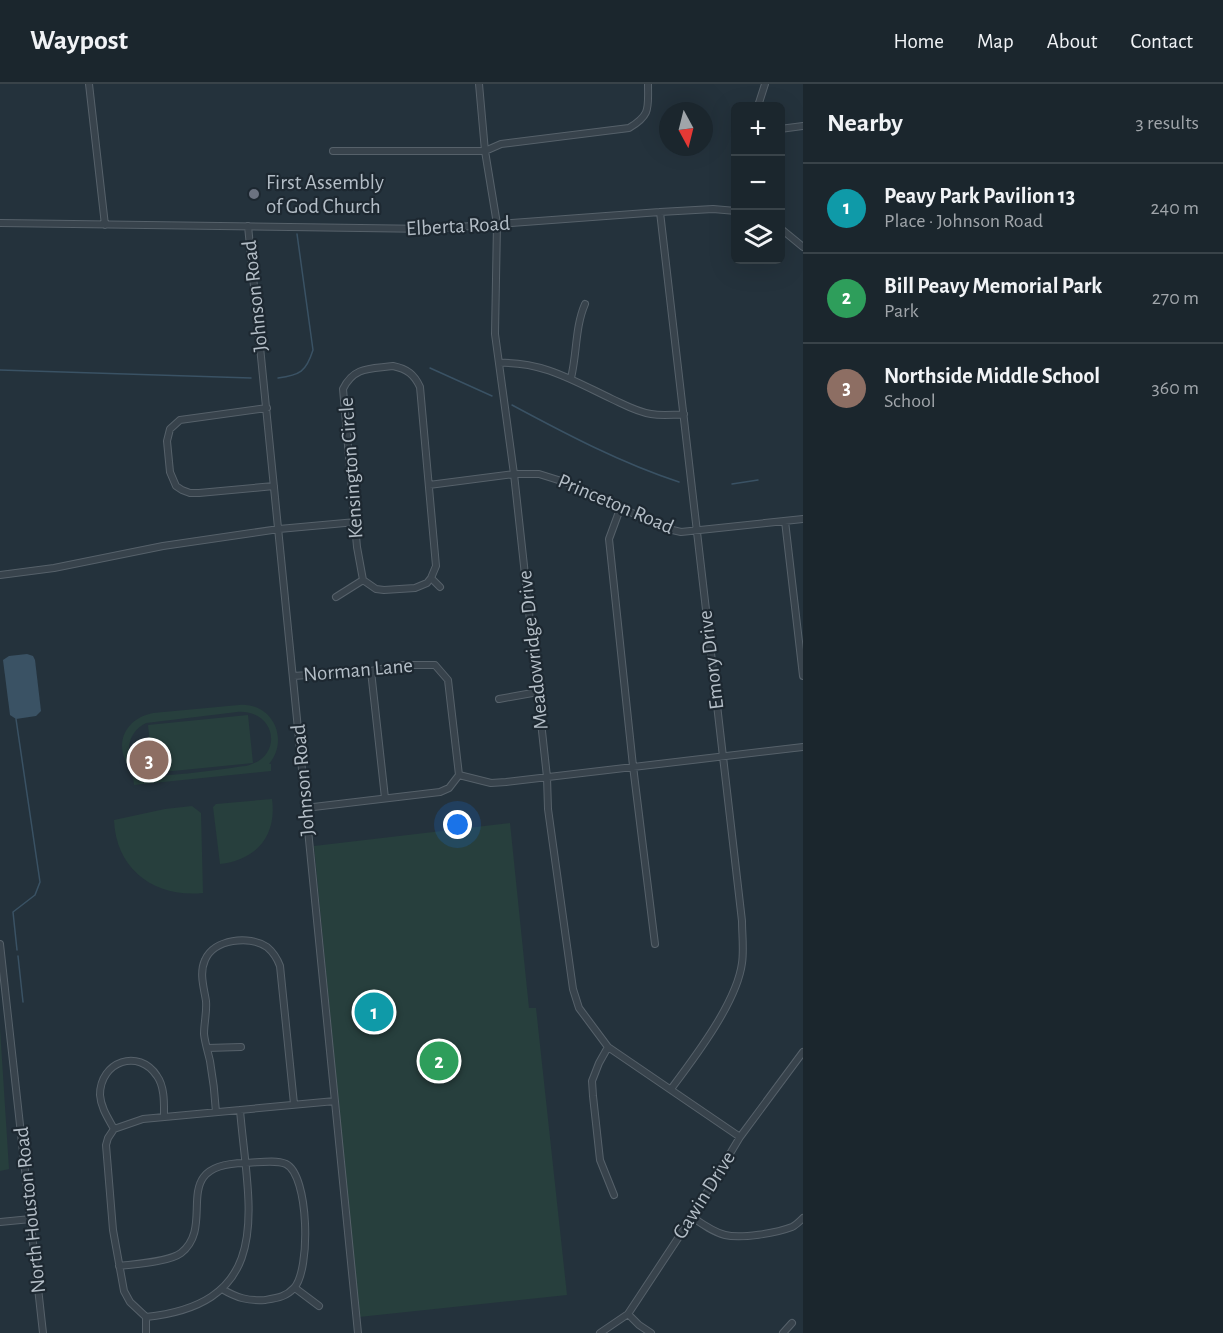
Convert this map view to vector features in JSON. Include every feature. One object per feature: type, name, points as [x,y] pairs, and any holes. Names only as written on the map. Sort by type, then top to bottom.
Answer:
[{"type":"street","points":[[89,84],[105,225]]},
{"type":"street","name":"Meadowridge Drive","points":[[479,84],[485,151],[497,224],[495,334],[514,474],[547,777],[548,809],[573,989],[579,1008],[608,1047],[740,1137]]},
{"type":"street","points":[[333,152],[485,151],[501,144],[629,128],[642,120],[648,111],[648,84]]},
{"type":"street","points":[[760,102],[765,84]]},
{"type":"street","points":[[785,128],[803,126]]},
{"type":"street","name":"Elberta Road","points":[[0,223],[431,229],[660,212],[713,209],[731,211]]},
{"type":"street","name":"Emory Drive","points":[[660,212],[742,921],[742,962],[738,984],[689,1065],[671,1089]]},
{"type":"street","name":"Johnson Road","points":[[248,226],[358,1333]]},
{"type":"street","points":[[785,232],[803,247]]},
{"type":"street","points":[[571,378],[576,360],[579,317],[585,304]]},
{"type":"street","points":[[499,363],[519,362],[540,367],[571,378],[642,412],[684,414]]},
{"type":"street","name":"Kensington Circle","points":[[363,580],[357,546],[343,399],[344,389],[352,375],[363,370],[393,366],[403,368],[416,379],[420,387],[436,557],[436,566],[431,578]]},
{"type":"street","points":[[267,408],[180,420],[170,429],[167,436],[169,462],[170,472],[176,486],[190,493],[274,486]]},
{"type":"street","name":"Princeton Road","points":[[429,484],[514,474],[539,474],[556,478],[620,509],[664,528],[681,532],[803,519]]},
{"type":"street","points":[[620,509],[609,539],[655,944]]},
{"type":"street","points":[[785,521],[803,676]]},
{"type":"street","points":[[0,575],[54,568],[163,546],[279,529],[356,522]]},
{"type":"street","points":[[336,597],[363,580],[376,589],[384,590],[415,588],[427,583],[431,578],[440,587]]},
{"type":"street","name":"Norman Lane","points":[[293,676],[371,671],[384,667],[422,664],[435,665],[448,680],[459,775]]},
{"type":"street","points":[[371,671],[385,798]]},
{"type":"street","points":[[499,699],[538,692]]},
{"type":"street","points":[[306,808],[440,792],[449,788],[459,775],[491,783],[803,747]]},
{"type":"street","points":[[216,1112],[204,1036],[206,1002],[202,981],[205,960],[212,951],[223,944],[252,941],[266,946],[275,955],[282,977],[294,1104]]},
{"type":"street","name":"North Houston Road","points":[[0,945],[43,1333]]},
{"type":"street","points":[[207,1048],[241,1047]]},
{"type":"street","points":[[608,1047],[598,1063],[592,1081],[600,1160],[614,1195]]},
{"type":"street","name":"Gawin Drive","points":[[600,1333],[628,1314],[692,1217],[740,1137],[803,1052]]},
{"type":"street","points":[[114,1129],[102,1105],[101,1082],[109,1068],[125,1062],[139,1063],[157,1075],[163,1093],[164,1117]]},
{"type":"street","points":[[146,1333],[146,1317],[129,1302],[124,1291],[113,1230],[106,1145],[114,1129],[143,1119],[335,1101]]},
{"type":"street","points":[[146,1317],[192,1308],[222,1289],[240,1264],[247,1244],[249,1210],[240,1110]]},
{"type":"street","points":[[119,1266],[180,1254],[190,1243],[197,1227],[196,1191],[213,1168],[231,1163],[283,1162],[291,1167],[300,1186],[305,1221],[306,1247],[302,1273],[295,1288],[282,1298],[252,1301],[236,1297],[222,1289]]},
{"type":"street","points":[[692,1217],[709,1229],[728,1236],[749,1236],[794,1227],[803,1218]]},
{"type":"street","points":[[0,1222],[31,1219]]},
{"type":"street","points":[[295,1288],[319,1306]]},
{"type":"street","points":[[628,1314],[651,1333]]},
{"type":"street","points":[[783,1333],[792,1323]]},
{"type":"green space","points":[[239,705],[261,709],[269,716],[277,734],[278,744],[269,764],[271,764],[271,771],[134,785],[133,777],[137,776],[124,758],[123,739],[126,730],[133,723],[153,713]],"holes":[[[237,712],[250,713],[267,725],[271,734],[271,744],[267,753],[258,761],[246,766],[155,775],[140,770],[130,757],[129,745],[132,737],[136,730],[146,723]]]},
{"type":"green space","points":[[248,715],[253,763],[153,773],[148,725]]},
{"type":"green space","points":[[272,799],[271,824],[262,844],[244,857],[220,864],[213,807],[216,804]]},
{"type":"green space","points":[[192,806],[201,813],[203,893],[169,891],[141,877],[130,866],[116,838],[114,820],[165,809]]},
{"type":"green space","points":[[510,823],[529,1008],[536,1008],[567,1295],[359,1317],[314,846]]},
{"type":"green space","points":[[0,1028],[9,1169],[0,1171]]},
{"type":"water","points":[[27,654],[33,656],[35,660],[41,711],[36,716],[16,719],[10,715],[3,660],[9,656]]},
{"type":"waterway","points":[[278,378],[297,374],[305,368],[313,350],[297,234]]},
{"type":"waterway","points":[[430,368],[492,396]]},
{"type":"waterway","points":[[0,370],[251,378]]},
{"type":"waterway","points":[[512,405],[615,457],[679,482]]},
{"type":"waterway","points":[[732,484],[758,480]]},
{"type":"waterway","points":[[16,719],[40,882],[35,895],[13,912],[17,950]]},
{"type":"waterway","points":[[18,956],[23,1002]]},
{"type":"place","name":"First Assembly of God Church","points":[[254,194]]},
{"type":"place","name":"Northside Middle School","points":[[149,760]]},
{"type":"place","name":"Peavy Park Pavilion 13","points":[[374,1012]]},
{"type":"place","name":"Bill Peavy Memorial Park","points":[[439,1061]]}]
